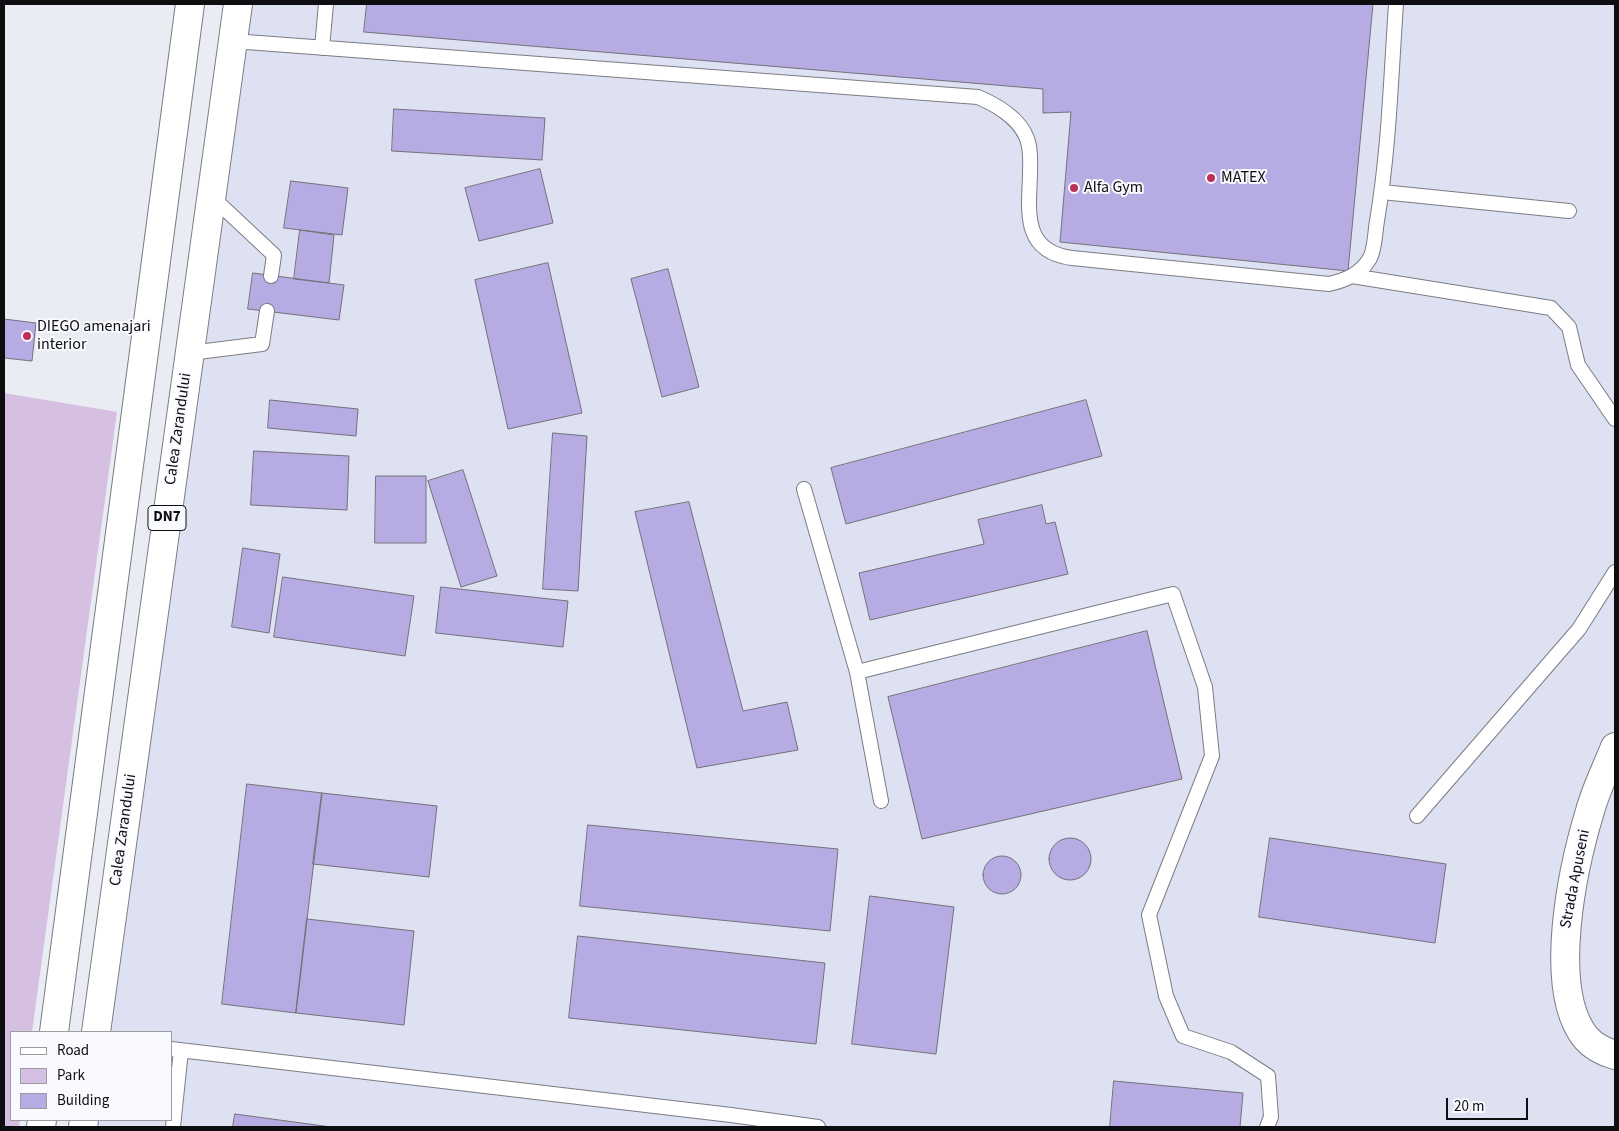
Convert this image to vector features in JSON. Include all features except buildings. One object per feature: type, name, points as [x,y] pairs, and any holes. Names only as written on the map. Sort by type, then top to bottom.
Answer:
[{"type":"main road","points":[[54,1031],[190,4]]},
{"type":"main road","name":"Calea Zarandului","points":[[96,1031],[238,4]]},
{"type":"main road","name":"Strada Apuseni","points":[[1615,746],[1590,809],[1571,890],[1565,957],[1569,1000],[1578,1024],[1586,1038],[1604,1051],[1615,1055]]},
{"type":"lane","points":[[322,48],[326,4]]},
{"type":"lane","points":[[233,41],[978,98],[1003,110],[1014,119],[1023,131],[1029,145],[1030,224],[1038,241],[1053,253],[1072,258],[1329,284],[1352,276],[1371,257],[1382,192],[1396,4]]},
{"type":"lane","points":[[1382,192],[1569,211]]},
{"type":"lane","points":[[212,197],[274,255],[271,276]]},
{"type":"lane","points":[[1352,276],[1551,308],[1570,327],[1578,365],[1615,419]]},
{"type":"lane","points":[[190,353],[262,344],[267,311]]},
{"type":"lane","points":[[804,489],[857,672],[881,801]]},
{"type":"lane","points":[[1417,816],[1579,629],[1615,572]]},
{"type":"lane","points":[[857,672],[1173,594],[1205,687],[1212,756],[1149,915],[1166,996],[1183,1036],[1231,1052],[1268,1076],[1271,1117],[1267,1127]]},
{"type":"lane","points":[[173,1127],[176,1050],[731,1115],[818,1127]]},
{"type":"shaded area","points":[[238,4],[1615,4],[1615,1127],[97,1127],[98,1121],[172,1121],[172,1031],[109,1031]]},
{"type":"green space","points":[[4,393],[117,412],[32,1031],[10,1031],[10,1121],[20,1121],[19,1127],[4,1127]]},
{"type":"place","name":"MATEX","points":[[1211,178]]},
{"type":"place","name":"Alfa Gym","points":[[1074,188]]},
{"type":"place","name":"DIEGO amenajari interior","points":[[27,336]]}]
